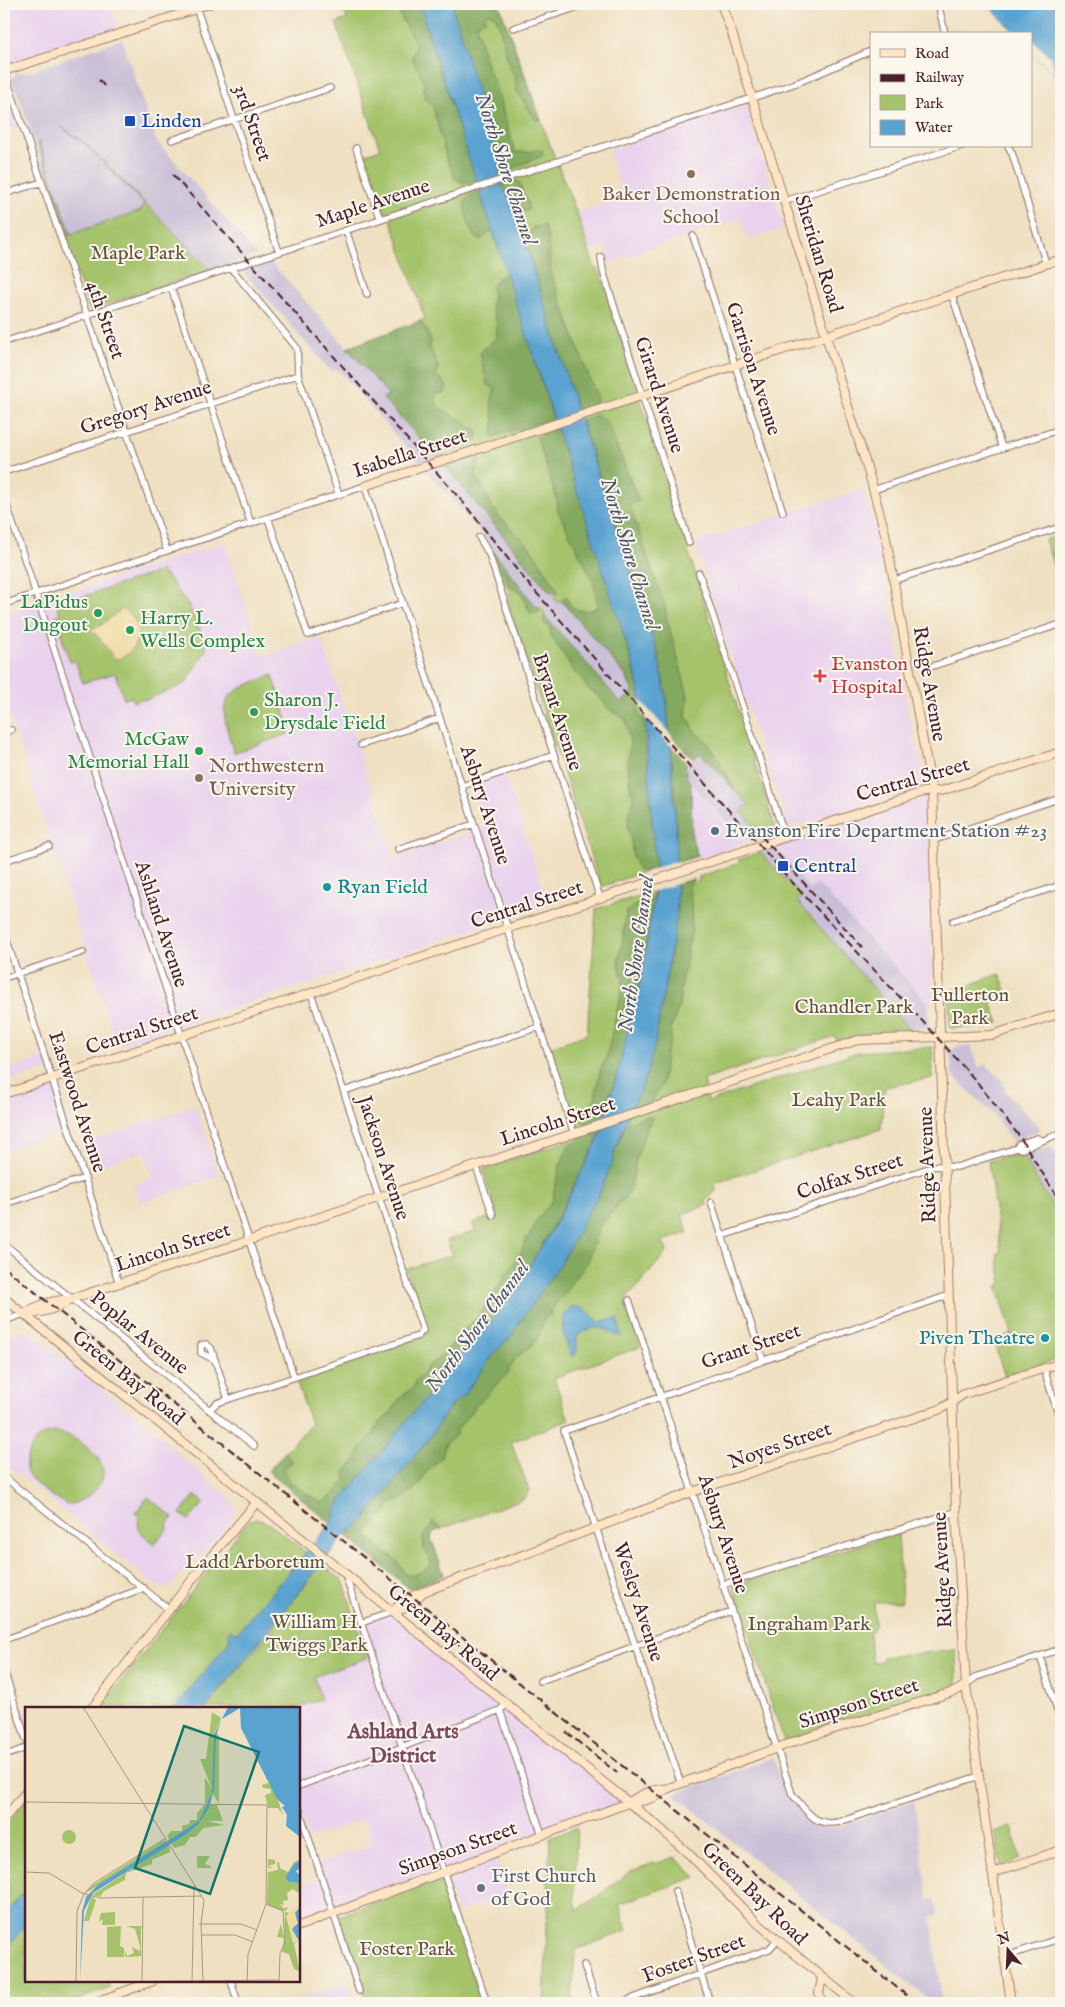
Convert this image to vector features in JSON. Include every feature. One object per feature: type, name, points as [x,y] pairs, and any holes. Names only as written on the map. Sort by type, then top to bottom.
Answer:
[{"type":"street","points":[[4,70],[195,6],[212,4]]},
{"type":"street","points":[[513,28],[588,4]]},
{"type":"street","name":"Sheridan Road","points":[[721,4],[732,32],[826,335],[1061,259]]},
{"type":"street","name":"3rd Street","points":[[195,6],[279,252]]},
{"type":"street","points":[[940,12],[945,32]]},
{"type":"street","name":"Maple Avenue","points":[[4,342],[798,82],[870,51]]},
{"type":"street","name":"4th Street","points":[[4,70],[167,551]]},
{"type":"street","points":[[172,140],[330,88]]},
{"type":"street","points":[[356,148],[380,219]]},
{"type":"street","points":[[785,202],[956,148]]},
{"type":"street","points":[[1009,148],[1046,264]]},
{"type":"street","points":[[4,194],[42,182]]},
{"type":"street","points":[[346,230],[367,294]]},
{"type":"street","name":"Garrison Avenue","points":[[693,236],[783,512]]},
{"type":"street","name":"Girard Avenue","points":[[601,257],[603,271],[689,543]]},
{"type":"street","points":[[231,268],[297,348],[298,375],[339,495]]},
{"type":"street","points":[[171,287],[251,524]]},
{"type":"street","points":[[952,294],[1002,448]]},
{"type":"street","name":"Isabella Street","points":[[4,604],[826,335]]},
{"type":"street","name":"Ridge Avenue","points":[[826,335],[885,534],[895,580],[932,791],[956,1512],[966,1685],[1010,2003]]},
{"type":"street","name":"Gregory Avenue","points":[[4,472],[298,375]]},
{"type":"street","points":[[873,490],[1061,429]]},
{"type":"street","name":"Asbury Avenue","points":[[364,486],[574,1134]]},
{"type":"street","name":"Ashland Avenue","points":[[4,497],[294,1377]]},
{"type":"street","points":[[268,518],[308,635],[403,603]]},
{"type":"street","points":[[895,580],[1061,527]]},
{"type":"street","name":"Bryant Avenue","points":[[479,537],[489,554],[600,898]]},
{"type":"street","points":[[699,573],[786,837]]},
{"type":"street","points":[[927,668],[1061,624]]},
{"type":"street","points":[[361,745],[440,718]]},
{"type":"street","points":[[4,732],[10,730]]},
{"type":"street","name":"Central Street","points":[[4,1094],[916,794],[941,791],[1061,752]]},
{"type":"street","points":[[462,786],[554,755]]},
{"type":"street","points":[[934,840],[1061,798]]},
{"type":"street","points":[[398,849],[474,824]]},
{"type":"street","points":[[4,861],[49,846]]},
{"type":"street","points":[[953,921],[1061,885]]},
{"type":"street","name":"Eastwood Avenue","points":[[4,932],[119,1283]]},
{"type":"street","points":[[4,978],[83,952]]},
{"type":"street","name":"Jackson Avenue","points":[[294,1377],[422,1333],[422,1328],[311,993]]},
{"type":"street","name":"Lincoln Street","points":[[4,1321],[32,1309],[71,1299],[858,1040],[992,1035],[1061,1013]]},
{"type":"street","points":[[344,1091],[539,1027]]},
{"type":"street","name":"Colfax Street","points":[[722,1236],[935,1166],[957,1167],[1017,1148],[1022,1149],[1039,1144],[1041,1140],[1061,1133]]},
{"type":"street","points":[[476,1166],[493,1215]]},
{"type":"street","points":[[4,1204],[85,1178]]},
{"type":"street","points":[[711,1202],[763,1360]]},
{"type":"street","name":"Poplar Avenue","points":[[4,1244],[254,1446]]},
{"type":"street","name":"Grant Street","points":[[564,1431],[949,1295]]},
{"type":"street","name":"Green Bay Road","points":[[4,1298],[392,1612],[503,1708],[628,1803],[690,1855],[755,1921],[854,2003]]},
{"type":"street","name":"Asbury Avenue","points":[[629,1300],[730,1611],[792,1794],[816,1820],[823,1824],[839,1822],[979,1776]]},
{"type":"street","points":[[216,1360],[228,1399]]},
{"type":"street","name":"Noyes Street","points":[[361,1623],[402,1609],[418,1599],[424,1592],[692,1492],[941,1409],[964,1394],[1061,1363]]},
{"type":"street","points":[[1044,1368],[1061,1423]]},
{"type":"street","points":[[209,1410],[217,1402],[294,1377]]},
{"type":"street","name":"Wesley Avenue","points":[[564,1431],[681,1784]]},
{"type":"street","points":[[4,1477],[170,1610]]},
{"type":"street","points":[[93,1707],[199,1571],[256,1503]]},
{"type":"street","points":[[722,1585],[956,1512]]},
{"type":"street","points":[[345,1574],[487,2003]]},
{"type":"street","points":[[4,1640],[144,1588]]},
{"type":"street","points":[[540,1681],[730,1611]]},
{"type":"street","name":"Simpson Street","points":[[300,1926],[628,1803],[635,1798],[661,1788],[666,1789],[796,1741],[956,1691],[976,1677],[1061,1649]]},
{"type":"street","points":[[1040,1656],[1061,1722]]},
{"type":"street","points":[[4,1671],[25,1736]]},
{"type":"street","points":[[300,1786],[503,1708],[542,1835]]},
{"type":"street","points":[[4,1756],[25,1748]]},
{"type":"street","points":[[4,1819],[25,1793]]},
{"type":"street","points":[[300,1812],[359,1991]]},
{"type":"street","points":[[992,1873],[1061,1850]]},
{"type":"street","points":[[675,1891],[710,2003]]},
{"type":"street","points":[[1004,1957],[1061,1938]]},
{"type":"street","name":"Foster Street","points":[[620,2003],[769,1949],[777,1940]]},
{"type":"street","points":[[584,1965],[597,2003]]},
{"type":"street","points":[[822,1978],[819,1993],[823,2003]]},
{"type":"street","points":[[93,2003],[112,2000],[151,1982]]},
{"type":"street","points":[[231,1982],[238,2003]]},
{"type":"shaded area","points":[[4,4],[111,4],[119,28],[4,66]]},
{"type":"shaded area","points":[[122,39],[156,140],[257,255],[211,270],[145,203],[141,211],[64,237],[15,86],[12,84],[12,78],[17,73],[29,72]]},
{"type":"shaded area","points":[[4,85],[18,129],[4,133]]},
{"type":"shaded area","name":"Baker Demonstration School","points":[[746,105],[784,228],[748,240],[741,218],[608,263],[609,254],[606,249],[599,248],[590,251],[577,213],[623,198],[608,150]]},
{"type":"shaded area","points":[[268,259],[389,395],[384,398],[437,458],[421,464],[337,369],[331,371],[240,268]]},
{"type":"shaded area","points":[[443,464],[549,591],[556,594],[554,599],[556,602],[562,601],[627,676],[633,692],[622,703],[545,616],[546,611],[543,608],[537,608],[473,522],[426,471]]},
{"type":"shaded area","name":"Evanston Hospital","points":[[863,489],[880,546],[908,712],[925,781],[923,785],[789,828],[753,725],[695,543]]},
{"type":"shaded area","name":"Northwestern University","points":[[225,542],[262,656],[321,637],[394,858],[484,828],[470,785],[504,773],[549,905],[117,1046],[4,697],[4,614]]},
{"type":"shaded area","points":[[700,753],[749,804],[742,811],[764,837],[752,841],[733,819],[728,823],[687,778],[685,766]]},
{"type":"shaded area","points":[[691,782],[727,823],[733,819],[752,841],[699,858],[692,838]]},
{"type":"shaded area","points":[[922,798],[926,799],[927,802],[933,1003],[928,1003],[817,883],[810,889],[798,874],[800,872],[796,868],[794,869],[775,847]]},
{"type":"shaded area","points":[[775,847],[794,869],[796,867],[800,872],[798,874],[810,889],[817,883],[928,1003],[930,1024],[925,1028],[909,1029],[760,860],[764,857],[760,852]]},
{"type":"shaded area","points":[[971,1046],[979,1068],[985,1064],[1002,1080],[1006,1092],[1041,1130],[1012,1140],[994,1115],[952,1075],[950,1052],[956,1047]]},
{"type":"shaded area","points":[[46,1057],[49,1068],[4,1083],[4,1065],[6,1070]]},
{"type":"shaded area","points":[[57,1086],[71,1128],[4,1151],[4,1103]]},
{"type":"shaded area","points":[[195,1106],[219,1176],[141,1202],[135,1184],[153,1178],[144,1151],[92,1168],[84,1143]]},
{"type":"shaded area","points":[[1051,1147],[1061,1165],[1061,1220],[1023,1156]]},
{"type":"shaded area","points":[[27,1330],[157,1433],[185,1461],[230,1498],[236,1511],[227,1527],[167,1589],[155,1585],[4,1462],[4,1337]]},
{"type":"shaded area","points":[[392,1612],[628,1803],[493,1853],[508,1895],[457,1913],[443,1872],[300,1926],[300,1886],[321,1878],[317,1864],[373,1845],[364,1819],[308,1839],[300,1812],[300,1741],[307,1738],[300,1719],[299,1707],[321,1699],[313,1677],[367,1658],[356,1625]]},
{"type":"shaded area","points":[[773,1758],[785,1792],[809,1820],[823,1827],[833,1828],[914,1801],[928,1900],[935,1899],[938,1915],[931,1916],[942,2003],[933,2003],[674,1794]]},
{"type":"shaded area","points":[[348,1983],[355,2003],[303,2003],[301,1999]]},
{"type":"green space","points":[[342,4],[499,4],[553,153],[577,213],[594,266],[601,274],[776,830],[762,835],[741,811],[749,804],[700,753],[693,759],[643,704],[655,868],[601,887],[507,600],[510,591],[507,586],[502,584],[490,547],[537,608],[544,610],[545,616],[621,703],[633,692],[626,676],[562,601],[557,602],[554,599],[556,594],[549,591],[447,468],[383,398],[389,395],[347,348],[425,319],[388,212],[385,213],[363,155],[380,149],[336,23],[347,19]]},
{"type":"green space","points":[[401,4],[421,4],[426,26],[476,180],[464,183],[454,178],[447,161],[433,107],[425,97],[423,80],[412,58],[416,44],[399,13]]},
{"type":"green space","points":[[452,4],[499,4],[541,121],[535,119],[517,91],[515,76],[510,69],[498,21],[495,16],[488,13],[485,15],[485,20],[476,25],[488,70],[495,84],[515,152],[539,150],[543,151],[542,156],[499,173]]},
{"type":"green space","name":"Maple Park","points":[[61,127],[84,142],[211,270],[89,309],[48,192],[52,190],[67,235],[69,235],[38,142],[71,234],[141,211],[144,204],[83,142]]},
{"type":"green space","points":[[516,181],[519,182],[529,207],[527,211],[520,212],[516,216],[502,185]]},
{"type":"green space","points":[[480,192],[493,230],[480,240],[471,228],[466,215],[465,204],[469,197]]},
{"type":"green space","points":[[542,225],[548,238],[551,274],[598,398],[596,404],[577,410],[526,244],[532,228]]},
{"type":"green space","points":[[507,273],[553,418],[493,437],[494,420],[491,402],[495,389],[487,384],[480,353],[497,337],[497,324],[491,304],[493,297],[491,287],[498,278]]},
{"type":"green space","points":[[420,321],[431,341],[430,348],[438,366],[436,376],[443,380],[447,388],[445,392],[435,394],[437,404],[457,419],[463,420],[469,427],[476,429],[478,435],[477,442],[458,449],[433,453],[383,398],[389,395],[347,348]]},
{"type":"green space","points":[[597,415],[604,419],[609,427],[639,501],[629,504],[666,610],[688,696],[686,718],[691,722],[695,733],[706,741],[712,749],[735,790],[700,753],[693,759],[669,733],[667,702],[658,654],[581,420]]},
{"type":"green space","points":[[557,428],[623,631],[642,703],[645,721],[655,861],[655,868],[643,872],[638,869],[633,857],[628,829],[629,811],[634,799],[630,787],[628,764],[630,742],[626,720],[609,709],[598,695],[588,689],[575,673],[551,636],[550,627],[543,620],[545,616],[621,703],[633,692],[626,676],[562,601],[566,596],[571,607],[581,610],[592,610],[598,606],[594,583],[557,509],[558,503],[537,437]]},
{"type":"green space","points":[[476,458],[480,460],[476,472],[477,479],[489,498],[491,507],[497,512],[499,519],[505,521],[534,553],[558,591],[556,594],[549,591],[447,468]]},
{"type":"green space","points":[[1061,535],[1061,573],[1056,574],[1045,540]]},
{"type":"green space","points":[[490,547],[537,608],[541,608],[539,612],[531,614],[520,591],[510,587]]},
{"type":"green space","name":"Harry L. Wells Complex","points":[[161,571],[189,606],[206,643],[206,650],[185,684],[146,700],[142,699],[133,702],[131,697],[124,699],[115,673],[83,683],[75,661],[70,662],[55,616],[60,614],[57,605]]},
{"type":"green space","name":"Sharon J. Drysdale Field","points":[[273,675],[290,729],[288,734],[234,753],[225,721],[227,701],[232,694],[242,688]]},
{"type":"green space","points":[[671,746],[687,764],[685,766],[687,778],[691,782],[692,838],[698,856],[676,863],[676,825]]},
{"type":"green space","points":[[760,852],[802,897],[797,901],[913,1033],[864,1035],[837,1042],[835,1036],[704,1080],[708,1102],[857,1052],[932,1047],[933,1078],[885,1087],[881,1129],[715,1183],[716,1191],[706,1201],[707,1205],[682,1214],[688,1233],[663,1241],[667,1252],[625,1301],[640,1347],[554,1378],[569,1420],[511,1442],[529,1490],[525,1498],[433,1532],[431,1538],[444,1575],[410,1589],[268,1471],[311,1424],[296,1380],[425,1335],[426,1328],[406,1269],[452,1255],[447,1240],[475,1231],[472,1223],[497,1215],[483,1169],[579,1137],[550,1047],[587,1034],[596,909],[693,879],[695,883],[699,881],[698,877],[739,863],[738,860]]},
{"type":"green space","points":[[693,879],[689,888],[692,932],[687,950],[686,967],[682,977],[679,1006],[671,1028],[671,1040],[666,1053],[662,1085],[651,1102],[631,1109],[649,1067],[656,1037],[673,938],[677,884]]},
{"type":"green space","points":[[655,891],[633,1013],[604,1118],[585,1124],[578,1117],[580,1113],[589,1110],[595,1098],[600,1070],[606,1059],[622,989],[623,980],[618,961],[626,912],[634,906],[648,903]]},
{"type":"green space","name":"Fullerton Park","points":[[1000,974],[1006,990],[989,996],[999,1023],[985,1027],[950,1028],[949,992]]},
{"type":"green space","points":[[647,1116],[653,1117],[636,1159],[633,1179],[627,1195],[600,1226],[585,1267],[572,1281],[566,1293],[555,1304],[550,1314],[544,1319],[537,1340],[515,1359],[507,1374],[475,1407],[458,1428],[456,1435],[446,1443],[441,1458],[424,1475],[421,1483],[402,1499],[389,1505],[387,1513],[380,1517],[368,1532],[368,1538],[373,1540],[379,1550],[391,1555],[406,1575],[413,1575],[430,1566],[430,1557],[424,1550],[423,1537],[431,1528],[433,1521],[441,1529],[433,1532],[431,1538],[444,1575],[410,1589],[345,1535],[361,1523],[428,1440],[450,1407],[463,1396],[494,1354],[510,1337],[576,1236],[590,1208],[597,1199],[627,1123]]},
{"type":"green space","points":[[603,1130],[550,1231],[514,1290],[474,1344],[343,1498],[334,1513],[334,1519],[331,1523],[268,1471],[285,1452],[292,1462],[283,1470],[291,1484],[322,1503],[331,1497],[345,1481],[345,1473],[356,1459],[362,1446],[373,1435],[375,1428],[393,1410],[401,1397],[414,1387],[415,1381],[427,1367],[443,1354],[482,1311],[522,1251],[535,1222],[552,1201],[560,1166],[568,1146],[579,1141],[581,1137]]},
{"type":"green space","points":[[1021,1153],[1061,1220],[1061,1358],[1005,1377],[993,1340],[1012,1334],[997,1286],[1002,1284],[997,1254],[1001,1252],[988,1161]]},
{"type":"green space","points":[[54,1432],[71,1436],[85,1446],[98,1458],[103,1471],[102,1478],[95,1491],[82,1500],[68,1505],[39,1487],[27,1473],[26,1468],[27,1457],[35,1442],[44,1434]]},
{"type":"green space","points":[[195,1495],[204,1503],[189,1520],[180,1514]]},
{"type":"green space","points":[[148,1497],[173,1517],[167,1525],[169,1527],[154,1544],[139,1531],[138,1520],[140,1517],[135,1513]]},
{"type":"green space","name":"Ladd Arboretum","points":[[256,1518],[271,1525],[306,1552],[237,1633],[228,1633],[230,1636],[228,1643],[176,1707],[101,1707],[243,1527],[249,1521]]},
{"type":"green space","name":"Ingraham Park","points":[[898,1533],[902,1602],[874,1602],[875,1627],[869,1634],[872,1662],[882,1661],[883,1657],[956,1650],[957,1686],[784,1741],[733,1585]]},
{"type":"green space","name":"William H. Twiggs Park","points":[[321,1564],[342,1580],[345,1586],[367,1658],[314,1677],[321,1699],[299,1707],[207,1707],[266,1636]]},
{"type":"green space","points":[[25,1801],[25,1890],[4,1916],[4,1828]]},
{"type":"green space","points":[[1012,1826],[1020,1859],[1001,1866],[995,1833]]},
{"type":"green space","points":[[577,1827],[574,1895],[577,1911],[631,1871],[675,1857],[696,1877],[619,1904],[627,1931],[575,1950],[572,2003],[544,2003],[550,1838]]},
{"type":"green space","name":"Foster Park","points":[[441,1878],[482,2003],[355,2003],[365,1998],[338,1916]]},
{"type":"green space","points":[[25,1925],[25,1982],[107,1982],[110,1988],[69,2003],[4,2003],[4,1952]]},
{"type":"sand","points":[[122,609],[130,614],[135,621],[137,637],[135,645],[130,651],[124,656],[115,659],[91,629],[93,627],[97,628]]},
{"type":"water","points":[[421,4],[452,4],[496,156],[502,185],[511,202],[524,238],[577,410],[658,654],[667,702],[673,783],[676,825],[677,914],[654,1049],[646,1076],[631,1109],[614,1152],[613,1161],[597,1199],[590,1208],[560,1264],[510,1337],[494,1354],[463,1396],[450,1407],[428,1440],[361,1523],[345,1535],[207,1707],[176,1707],[228,1643],[230,1636],[227,1633],[231,1630],[233,1633],[237,1633],[331,1523],[334,1519],[334,1513],[343,1498],[451,1367],[490,1323],[514,1290],[549,1235],[603,1130],[606,1107],[614,1086],[643,970],[655,891],[655,861],[645,721],[634,666],[426,26]]},
{"type":"water","points":[[987,4],[1061,4],[1061,83],[1049,68],[1032,55],[1032,32],[1014,32]]},
{"type":"water","points":[[573,1306],[584,1308],[599,1322],[618,1318],[621,1336],[614,1335],[601,1328],[586,1330],[577,1337],[577,1350],[574,1357],[571,1355],[566,1342],[562,1323],[567,1311]]},
{"type":"water","points":[[25,1890],[25,1925],[4,1952],[4,1916]]},
{"type":"pier","points":[[1032,40],[1051,58],[1056,76],[1032,55]]},
{"type":"pier","points":[[639,699],[672,736],[673,748],[642,715]]},
{"type":"pier","points":[[678,861],[680,883],[652,892],[653,869]]},
{"type":"railway","points":[[99,80],[106,88]]},
{"type":"railway","points":[[173,175],[462,501],[525,580],[800,891],[976,1081],[1020,1137],[1061,1203]]},
{"type":"railway","points":[[753,827],[862,947]]},
{"type":"railway","points":[[4,1267],[916,2003]]},
{"type":"railway","points":[[444,1632],[496,1675]]},
{"type":"railway","points":[[566,1732],[617,1773]]},
{"type":"place","name":"Linden","points":[[130,121]]},
{"type":"place","name":"Baker Demonstration School","points":[[691,174]]},
{"type":"place","name":"LaPidus Dugout","points":[[98,613]]},
{"type":"place","name":"Harry L. Wells Complex","points":[[130,630]]},
{"type":"place","name":"Evanston Hospital","points":[[820,676]]},
{"type":"place","name":"Sharon J. Drysdale Field","points":[[254,712]]},
{"type":"place","name":"McGaw Memorial Hall","points":[[199,751]]},
{"type":"place","name":"Northwestern University","points":[[199,778]]},
{"type":"place","name":"Evanston Fire Department Station #23","points":[[715,831]]},
{"type":"place","name":"Central","points":[[783,866]]},
{"type":"place","name":"Ryan Field","points":[[327,887]]},
{"type":"place","name":"Piven Theatre","points":[[1045,1338]]},
{"type":"place","name":"First Church of God","points":[[481,1888]]},
{"type":"district","name":"Ashland Arts District","points":[[403,1744]]},
{"type":"water label","name":"North Shore Channel","points":[[505,169]]},
{"type":"water label","name":"North Shore Channel","points":[[629,554]]},
{"type":"water label","name":"North Shore Channel","points":[[637,954]]},
{"type":"water label","name":"North Shore Channel","points":[[478,1327]]},
{"type":"park label","name":"Chandler Park","points":[[854,1007]]},
{"type":"park label","name":"Leahy Park","points":[[839,1100]]}]
